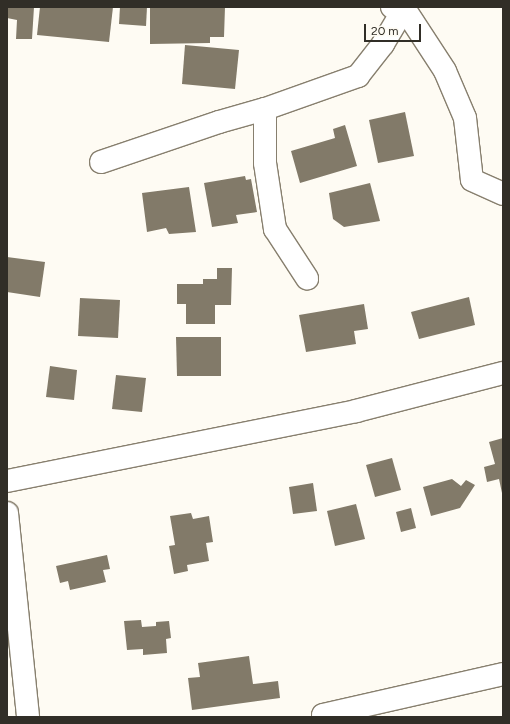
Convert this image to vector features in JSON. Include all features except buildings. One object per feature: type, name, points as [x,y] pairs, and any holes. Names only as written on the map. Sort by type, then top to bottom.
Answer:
[{"type":"street","points":[[100,162],[219,122],[265,109],[358,76],[383,44],[401,7],[446,72],[465,118],[472,180],[503,194]]},
{"type":"street","points":[[265,109],[266,163],[275,229],[307,278]]},
{"type":"street","points":[[7,481],[356,411],[503,373]]},
{"type":"street","points":[[7,513],[28,717]]},
{"type":"street","points":[[319,716],[503,674]]}]
